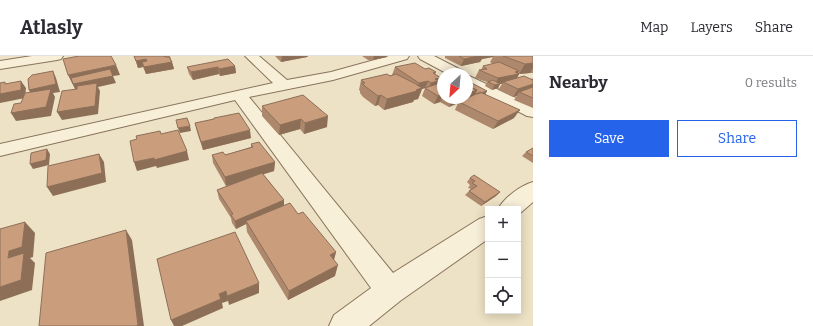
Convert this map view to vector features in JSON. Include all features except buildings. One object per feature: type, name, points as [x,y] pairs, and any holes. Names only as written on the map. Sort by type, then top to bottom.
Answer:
[{"type":"street","points":[[0,65],[57,56]]},
{"type":"street","points":[[251,56],[284,84]]},
{"type":"street","points":[[0,150],[135,118],[239,96],[284,84],[332,76],[403,56]]},
{"type":"street","points":[[424,56],[447,68]]},
{"type":"street","points":[[473,82],[533,112]]},
{"type":"street","points":[[239,96],[390,291]]},
{"type":"street","points":[[514,206],[533,190]]},
{"type":"street","points":[[345,326],[390,291],[485,228]]}]
